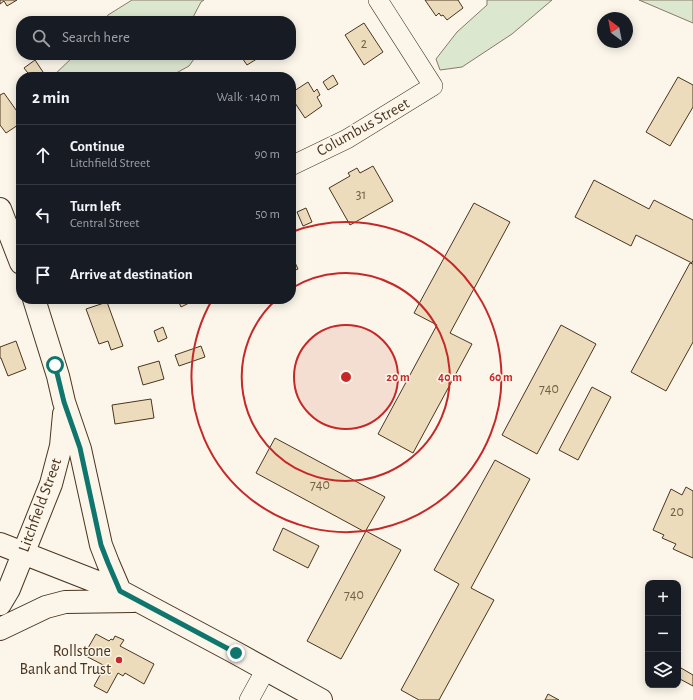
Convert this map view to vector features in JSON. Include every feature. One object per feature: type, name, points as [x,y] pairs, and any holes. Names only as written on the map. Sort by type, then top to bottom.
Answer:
[{"type":"main road","points":[[0,209],[16,250]]},
{"type":"main road","name":"Litchfield Street","points":[[36,304],[58,376],[64,402],[80,448],[101,545],[108,563],[129,596]]},
{"type":"main road","name":"Litchfield Street","points":[[0,604],[9,589],[51,484],[63,435],[64,402]]},
{"type":"main road","points":[[0,544],[129,596],[321,700]]},
{"type":"main road","points":[[0,629],[46,607],[65,602],[129,596]]},
{"type":"street","name":"Columbus Street","points":[[296,164],[347,139],[433,86],[378,0]]},
{"type":"street","points":[[249,700],[266,669]]},
{"type":"green space","points":[[132,0],[204,0],[201,2],[194,16],[107,16]]},
{"type":"green space","points":[[487,0],[552,0],[512,34],[462,67],[440,70],[436,59],[457,32],[487,5]]},
{"type":"green space","points":[[639,0],[693,0],[693,23]]},
{"type":"green space","points":[[70,60],[193,60],[189,66],[178,72],[57,72]]},
{"type":"building","points":[[0,0],[17,0],[7,6],[4,1],[0,4]]},
{"type":"building","points":[[425,0],[458,0],[463,8],[447,20],[439,13],[436,16]]},
{"type":"building","points":[[364,23],[383,52],[364,65],[345,35]]},
{"type":"building","points":[[35,60],[43,72],[27,72],[24,68]]},
{"type":"building","points":[[244,60],[255,60],[247,65]]},
{"type":"building","points":[[333,75],[338,84],[328,90],[323,82]]},
{"type":"building","points":[[678,77],[693,85],[693,107],[670,146],[646,132]]},
{"type":"building","points":[[308,82],[314,92],[317,89],[320,95],[317,97],[322,106],[305,118],[296,104],[296,90]]},
{"type":"building","points":[[4,93],[16,110],[16,126],[6,133],[0,125],[0,95]]},
{"type":"building","points":[[373,166],[393,201],[350,225],[329,188],[350,176],[348,173],[357,168],[360,173]]},
{"type":"building","points":[[594,180],[649,209],[654,200],[693,220],[692,263],[636,235],[631,246],[575,217]]},
{"type":"building","points":[[474,203],[510,222],[450,333],[472,344],[413,453],[378,434],[437,325],[414,313]]},
{"type":"building","points":[[306,208],[312,222],[303,226],[297,212]]},
{"type":"building","points":[[690,263],[693,264],[693,342],[666,391],[631,372]]},
{"type":"building","points":[[101,304],[108,304],[123,346],[111,350],[108,341],[99,344],[86,309]]},
{"type":"building","points":[[180,304],[187,304],[181,307]]},
{"type":"building","points":[[561,325],[596,344],[537,454],[502,435]]},
{"type":"building","points":[[163,327],[167,338],[158,342],[154,331]]},
{"type":"building","points":[[16,341],[26,369],[8,376],[0,358],[0,347]]},
{"type":"building","points":[[201,346],[205,357],[179,366],[175,355]]},
{"type":"building","points":[[159,361],[164,379],[143,385],[138,367]]},
{"type":"building","points":[[592,387],[611,397],[578,460],[559,450]]},
{"type":"building","points":[[151,399],[154,418],[115,424],[112,405]]},
{"type":"building","points":[[275,438],[385,497],[365,532],[256,473]]},
{"type":"building","points":[[495,460],[530,479],[471,588],[494,600],[439,700],[419,700],[401,690],[459,584],[434,570]]},
{"type":"building","points":[[686,487],[693,491],[693,558],[673,549],[676,544],[662,538],[664,535],[653,530],[671,489],[682,495]]},
{"type":"building","points":[[283,528],[319,546],[308,568],[273,550]]},
{"type":"building","points":[[366,531],[401,550],[341,659],[307,641]]},
{"type":"building","name":"Rollstone Bank and Trust","points":[[96,634],[109,641],[111,639],[113,640],[115,636],[124,640],[120,646],[154,664],[144,684],[125,673],[123,676],[118,673],[107,693],[94,686],[105,666],[84,655]]},
{"type":"building","points":[[681,668],[693,675],[693,686],[681,680]]},
{"type":"building","points":[[548,694],[559,700],[545,700]]},
{"type":"place","name":"Rollstone Bank and Trust","points":[[119,660]]},
{"type":"route","points":[[55,365],[64,402],[80,448],[101,545],[120,591],[236,653]]}]
